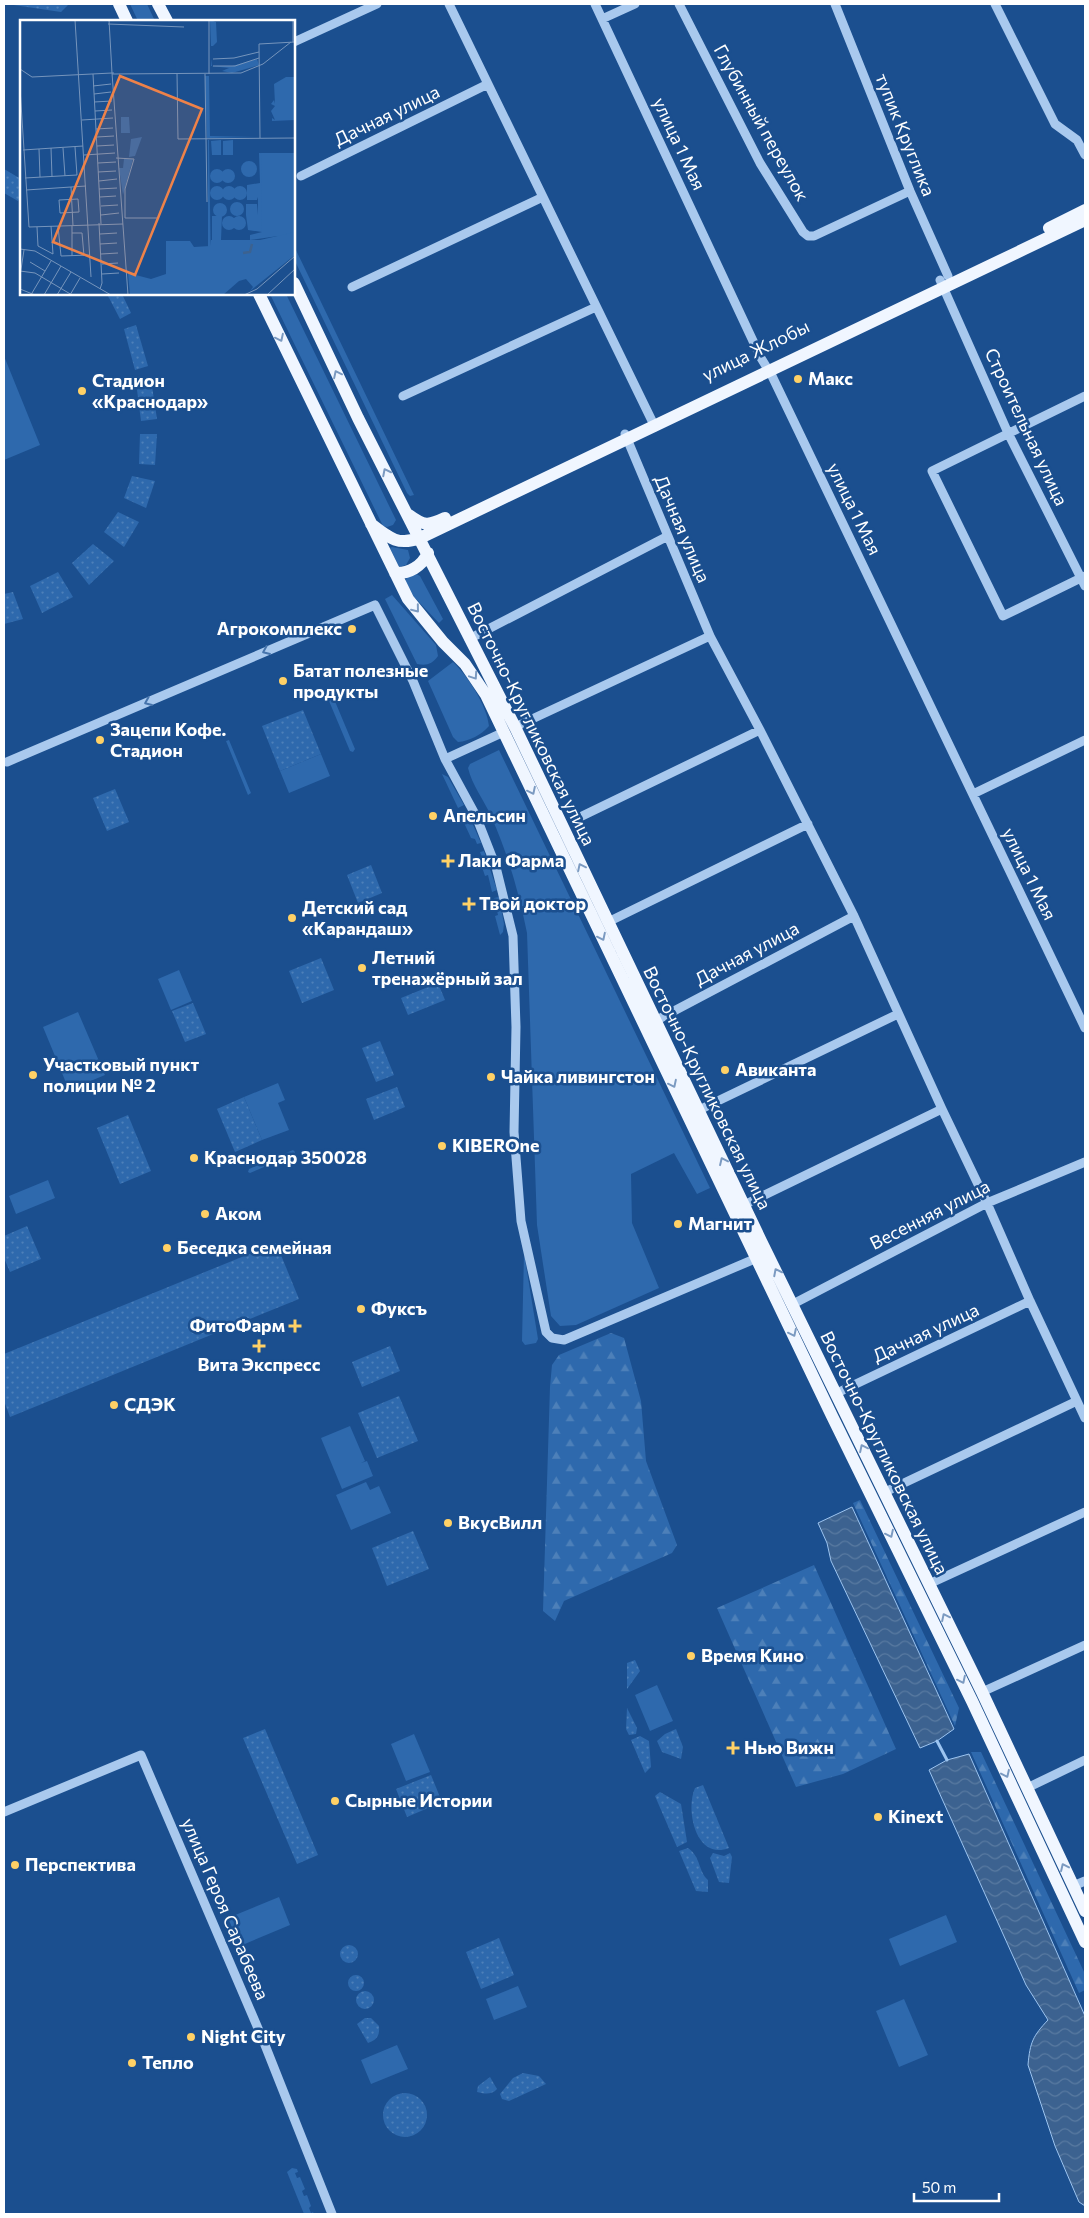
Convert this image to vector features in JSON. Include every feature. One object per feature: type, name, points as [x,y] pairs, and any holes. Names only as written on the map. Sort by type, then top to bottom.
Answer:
[{"type":"main road","points":[[119,4],[127,20]]},
{"type":"main road","points":[[158,4],[166,20]]},
{"type":"main road","name":"улица Жлобы","points":[[370,522],[388,536],[403,543],[420,538],[768,369],[1085,210]]},
{"type":"main road","name":"улица Жлобы","points":[[944,281],[1085,220]]},
{"type":"main road","name":"Восточно-Кругликовская улица","points":[[295,285],[358,418],[409,515],[469,638],[509,730],[608,922],[1027,1788],[1079,1883],[1085,1911]]},
{"type":"main road","name":"Восточно-Кругликовская улица","points":[[259,295],[408,599],[443,642],[474,674],[497,716],[509,730],[511,747],[968,1692],[1085,1942]]},
{"type":"main road","name":"улица Жлобы","points":[[409,515],[420,523],[426,524],[440,520],[626,437]]},
{"type":"main road","points":[[395,573],[401,574],[422,564],[428,553]]},
{"type":"street","points":[[295,42],[377,4]]},
{"type":"street","points":[[449,4],[654,423]]},
{"type":"street","name":"улица 1 Мая","points":[[595,4],[761,358],[768,369],[1085,1028]]},
{"type":"street","points":[[602,19],[635,4]]},
{"type":"street","name":"Глубинный переулок","points":[[679,4],[760,163],[803,232],[808,236],[814,236],[910,191]]},
{"type":"street","name":"тупик Круглика","points":[[836,4],[944,281]]},
{"type":"street","points":[[995,4],[1054,124],[1077,140],[1085,155]]},
{"type":"street","name":"Дачная улица","points":[[301,176],[488,84]]},
{"type":"street","points":[[352,287],[543,197]]},
{"type":"street","name":"Строительная улица","points":[[944,281],[1008,433],[1084,580]]},
{"type":"street","points":[[403,396],[596,307]]},
{"type":"street","points":[[1084,580],[1003,616],[932,471],[1085,396]]},
{"type":"street","name":"Дачная улица","points":[[626,437],[710,636],[854,916],[1085,1418]]},
{"type":"street","points":[[469,638],[668,536]]},
{"type":"street","points":[[6,762],[376,605],[413,681],[445,759],[476,816],[496,867],[513,936],[516,1027],[514,1132],[520,1221],[546,1332],[552,1338],[564,1340],[757,1258]]},
{"type":"street","points":[[445,759],[710,636]]},
{"type":"street","points":[[578,818],[760,730]]},
{"type":"street","points":[[973,794],[1085,740]]},
{"type":"street","points":[[608,922],[808,824]]},
{"type":"street","name":"Дачная улица","points":[[655,1021],[854,916]]},
{"type":"street","points":[[699,1110],[898,1014]]},
{"type":"street","points":[[744,1204],[942,1110]]},
{"type":"street","name":"Весенняя улица","points":[[793,1304],[987,1203],[1085,1162]]},
{"type":"street","name":"Дачная улица","points":[[836,1393],[1030,1301]]},
{"type":"street","points":[[884,1492],[1077,1401]]},
{"type":"street","points":[[929,1584],[1085,1512]]},
{"type":"street","points":[[982,1692],[1085,1645]]},
{"type":"street","name":"улица Героя Сарабеева","points":[[4,1812],[141,1755],[263,2040],[332,2214]]},
{"type":"street","points":[[1027,1788],[1085,1760]]},
{"type":"green space","points":[[7,4],[69,4],[61,12]]},
{"type":"green space","points":[[130,4],[147,4],[155,20],[138,20]]},
{"type":"green space","points":[[4,169],[20,178],[20,198],[18,201],[4,193]]},
{"type":"green space","points":[[295,248],[414,495],[410,496],[295,261]]},
{"type":"green space","points":[[108,295],[122,295],[131,313],[120,319]]},
{"type":"green space","points":[[270,295],[286,295],[396,520],[393,525],[383,526]]},
{"type":"green space","points":[[136,325],[148,366],[135,370],[124,329]]},
{"type":"green space","points":[[4,356],[40,445],[4,460]]},
{"type":"green space","points":[[151,380],[157,419],[141,421],[136,382]]},
{"type":"green space","points":[[140,434],[157,434],[155,465],[139,464]]},
{"type":"green space","points":[[132,476],[155,481],[146,508],[124,498]]},
{"type":"green space","points":[[118,512],[139,522],[124,547],[104,532]]},
{"type":"green space","points":[[93,544],[114,561],[89,585],[72,563]]},
{"type":"green space","points":[[390,548],[408,550],[410,558],[406,565],[399,567]]},
{"type":"green space","points":[[58,572],[73,597],[42,613],[30,586]]},
{"type":"green space","points":[[414,573],[420,576],[443,619],[439,623],[414,597],[405,582],[407,577]]},
{"type":"green space","points":[[13,592],[23,619],[4,624],[4,594]]},
{"type":"green space","points":[[392,595],[436,645],[438,656],[431,663],[417,664],[385,599]]},
{"type":"green space","points":[[453,662],[465,675],[476,692],[485,710],[489,726],[475,737],[458,742],[453,737],[428,681]]},
{"type":"green space","points":[[331,698],[334,699],[355,749],[353,752],[350,751],[329,701]]},
{"type":"green space","points":[[303,710],[321,754],[280,771],[262,726]]},
{"type":"green space","points":[[229,740],[251,793],[248,795],[226,741]]},
{"type":"green space","points":[[499,750],[710,1188],[697,1194],[674,1153],[631,1174],[632,1223],[659,1288],[576,1325],[560,1326],[551,1316],[537,1225],[527,933],[517,888],[503,845],[468,768],[470,764]]},
{"type":"green space","points":[[321,754],[330,776],[289,793],[280,771]]},
{"type":"green space","points":[[442,774],[448,777],[464,805],[458,808]]},
{"type":"green space","points":[[115,789],[129,822],[107,831],[93,798]]},
{"type":"green space","points":[[467,811],[481,843],[477,844],[475,839],[471,838],[460,814]]},
{"type":"green space","points":[[484,851],[497,890],[492,892],[488,875],[485,876],[480,861],[483,860],[480,852]]},
{"type":"green space","points":[[371,865],[382,893],[358,903],[347,875]]},
{"type":"green space","points":[[499,897],[504,924],[503,932],[500,935],[495,916],[498,915],[494,898]]},
{"type":"green space","points":[[321,958],[334,990],[302,1003],[289,971]]},
{"type":"green space","points":[[179,970],[192,1001],[171,1010],[158,979]]},
{"type":"green space","points":[[438,983],[445,1000],[408,1015],[401,998]]},
{"type":"green space","points":[[193,1003],[206,1034],[185,1042],[172,1011]]},
{"type":"green space","points":[[78,1012],[105,1075],[69,1090],[43,1027]]},
{"type":"green space","points":[[380,1041],[394,1075],[376,1082],[362,1048]]},
{"type":"green space","points":[[278,1083],[285,1100],[278,1103],[289,1130],[262,1140],[244,1097]]},
{"type":"green space","points":[[397,1087],[405,1107],[374,1120],[366,1099]]},
{"type":"green space","points":[[244,1097],[262,1140],[235,1152],[217,1109]]},
{"type":"green space","points":[[128,1115],[151,1171],[120,1184],[97,1128]]},
{"type":"green space","points":[[293,1150],[295,1154],[250,1173],[248,1172],[249,1169]]},
{"type":"green space","points":[[48,1180],[55,1198],[16,1214],[9,1196]]},
{"type":"green space","points":[[27,1226],[41,1259],[10,1272],[4,1258],[4,1236]]},
{"type":"green space","points":[[276,1243],[299,1299],[10,1417],[4,1401],[4,1354]]},
{"type":"green space","points":[[524,1253],[538,1339],[536,1343],[525,1345],[522,1341]]},
{"type":"green space","points":[[611,1333],[624,1338],[641,1401],[646,1461],[677,1545],[672,1553],[564,1601],[555,1621],[543,1611],[552,1365],[559,1355]]},
{"type":"green space","points":[[390,1346],[400,1371],[362,1387],[352,1362]]},
{"type":"green space","points":[[399,1396],[418,1441],[377,1458],[358,1413]]},
{"type":"green space","points":[[350,1426],[365,1461],[361,1463],[367,1461],[373,1476],[342,1489],[321,1438]]},
{"type":"green space","points":[[366,1482],[370,1490],[379,1486],[391,1513],[351,1530],[336,1495]]},
{"type":"green space","points":[[860,1500],[959,1708],[955,1726],[853,1503]]},
{"type":"green space","points":[[413,1531],[429,1569],[387,1586],[372,1548]]},
{"type":"green space","points":[[814,1565],[896,1749],[843,1774],[796,1787],[717,1608]]},
{"type":"green space","points":[[635,1660],[640,1671],[627,1689],[627,1663]]},
{"type":"green space","points":[[657,1685],[673,1721],[650,1731],[635,1695]]},
{"type":"green space","points":[[627,1708],[637,1728],[636,1734],[629,1735],[626,1729]]},
{"type":"green space","points":[[265,1729],[318,1855],[297,1864],[243,1738]]},
{"type":"green space","points":[[676,1729],[683,1747],[681,1759],[662,1752],[657,1741],[665,1734]]},
{"type":"green space","points":[[414,1734],[430,1772],[406,1781],[391,1744]]},
{"type":"green space","points":[[640,1736],[649,1741],[651,1767],[645,1773],[631,1740]]},
{"type":"green space","points":[[971,1752],[981,1752],[1085,1974],[1085,1990],[1079,1993]]},
{"type":"green space","points":[[431,1775],[442,1802],[407,1817],[396,1789]]},
{"type":"green space","points":[[703,1785],[729,1848],[718,1850],[708,1847],[701,1841],[696,1831],[691,1808],[692,1797],[695,1788]]},
{"type":"green space","points":[[660,1792],[681,1804],[687,1842],[677,1847],[655,1796]]},
{"type":"green space","points":[[688,1848],[695,1856],[708,1880],[708,1892],[696,1891],[679,1851]]},
{"type":"green space","points":[[713,1853],[724,1856],[730,1853],[732,1857],[729,1883],[719,1882],[710,1858]]},
{"type":"green space","points":[[279,1897],[290,1925],[240,1946],[228,1918]]},
{"type":"green space","points":[[946,1915],[957,1942],[900,1966],[889,1939]]},
{"type":"green space","points":[[499,1938],[514,1975],[481,1989],[466,1952]]},
{"type":"green space","points":[[349,1945],[355,1948],[358,1954],[355,1960],[349,1963],[343,1960],[340,1954],[343,1948]]},
{"type":"green space","points":[[356,1975],[362,1977],[364,1983],[362,1989],[356,1991],[350,1989],[348,1983],[350,1977]]},
{"type":"green space","points":[[518,1986],[527,2007],[494,2020],[486,1999]]},
{"type":"green space","points":[[365,1991],[371,1994],[374,2000],[371,2006],[365,2009],[359,2006],[356,2000],[359,1994]]},
{"type":"green space","points":[[904,1999],[928,2055],[899,2067],[876,2011]]},
{"type":"green space","points":[[365,2018],[371,2018],[379,2026],[377,2037],[368,2043],[357,2024]]},
{"type":"green space","points":[[397,2045],[408,2069],[371,2084],[361,2060]]},
{"type":"green space","points":[[523,2073],[539,2076],[546,2084],[509,2101],[502,2099],[500,2094],[513,2078]]},
{"type":"green space","points":[[490,2077],[497,2089],[488,2094],[477,2092],[478,2086]]},
{"type":"green space","points":[[405,2093],[417,2097],[423,2103],[427,2115],[423,2127],[417,2133],[405,2137],[393,2133],[387,2127],[383,2115],[387,2103],[393,2097]]},
{"type":"green space","points":[[292,2168],[297,2169],[298,2172],[295,2173],[297,2178],[300,2177],[305,2189],[302,2191],[304,2196],[307,2195],[311,2206],[309,2208],[311,2213],[313,2212],[314,2214],[304,2214],[287,2172]]},
{"type":"water","points":[[852,1507],[954,1729],[937,1741],[920,1748],[831,1561],[827,1543],[818,1523]]},
{"type":"water","points":[[969,1754],[1085,2016],[1085,2206],[1079,2202],[1055,2146],[1028,2065],[1033,2040],[1048,2020],[1026,1985],[929,1770],[947,1760]]},
{"type":"waterway","points":[[937,1741],[947,1760]]},
{"type":"place","name":"Макс","points":[[798,379]]},
{"type":"place","name":"Стадион «Краснодар»","points":[[82,391]]},
{"type":"place","name":"Агрокомплекс","points":[[352,629]]},
{"type":"place","name":"Батат полезные продукты","points":[[283,681]]},
{"type":"place","name":"Зацепи Кофе. Стадион","points":[[100,740]]},
{"type":"place","name":"Апельсин","points":[[433,816]]},
{"type":"place","name":"Лаки Фарма","points":[[448,861]]},
{"type":"place","name":"Твой доктор","points":[[469,904]]},
{"type":"place","name":"Детский сад «Карандаш»","points":[[292,918]]},
{"type":"place","name":"Летний тренажёрный зал","points":[[362,968]]},
{"type":"place","name":"Авиканта","points":[[725,1070]]},
{"type":"place","name":"Участковый пункт полиции № 2","points":[[33,1075]]},
{"type":"place","name":"Чайка ливингстон","points":[[491,1077]]},
{"type":"place","name":"KIBEROne","points":[[442,1146]]},
{"type":"place","name":"Краснодар 350028","points":[[194,1158]]},
{"type":"place","name":"Аком","points":[[205,1214]]},
{"type":"place","name":"Магнит","points":[[678,1224]]},
{"type":"place","name":"Беседка семейная","points":[[167,1248]]},
{"type":"place","name":"Фуксъ","points":[[361,1309]]},
{"type":"place","name":"ФитоФарм","points":[[295,1326]]},
{"type":"place","name":"Вита Экспресс","points":[[259,1346]]},
{"type":"place","name":"СДЭК","points":[[114,1405]]},
{"type":"place","name":"ВкусВилл","points":[[448,1523]]},
{"type":"place","name":"Время Кино","points":[[691,1656]]},
{"type":"place","name":"Нью Вижн","points":[[733,1748]]},
{"type":"place","name":"Сырные Истории","points":[[335,1801]]},
{"type":"place","name":"Kinext","points":[[878,1817]]},
{"type":"place","name":"Перспектива","points":[[15,1865]]},
{"type":"place","name":"Night City","points":[[191,2037]]},
{"type":"place","name":"Тепло","points":[[132,2063]]}]
